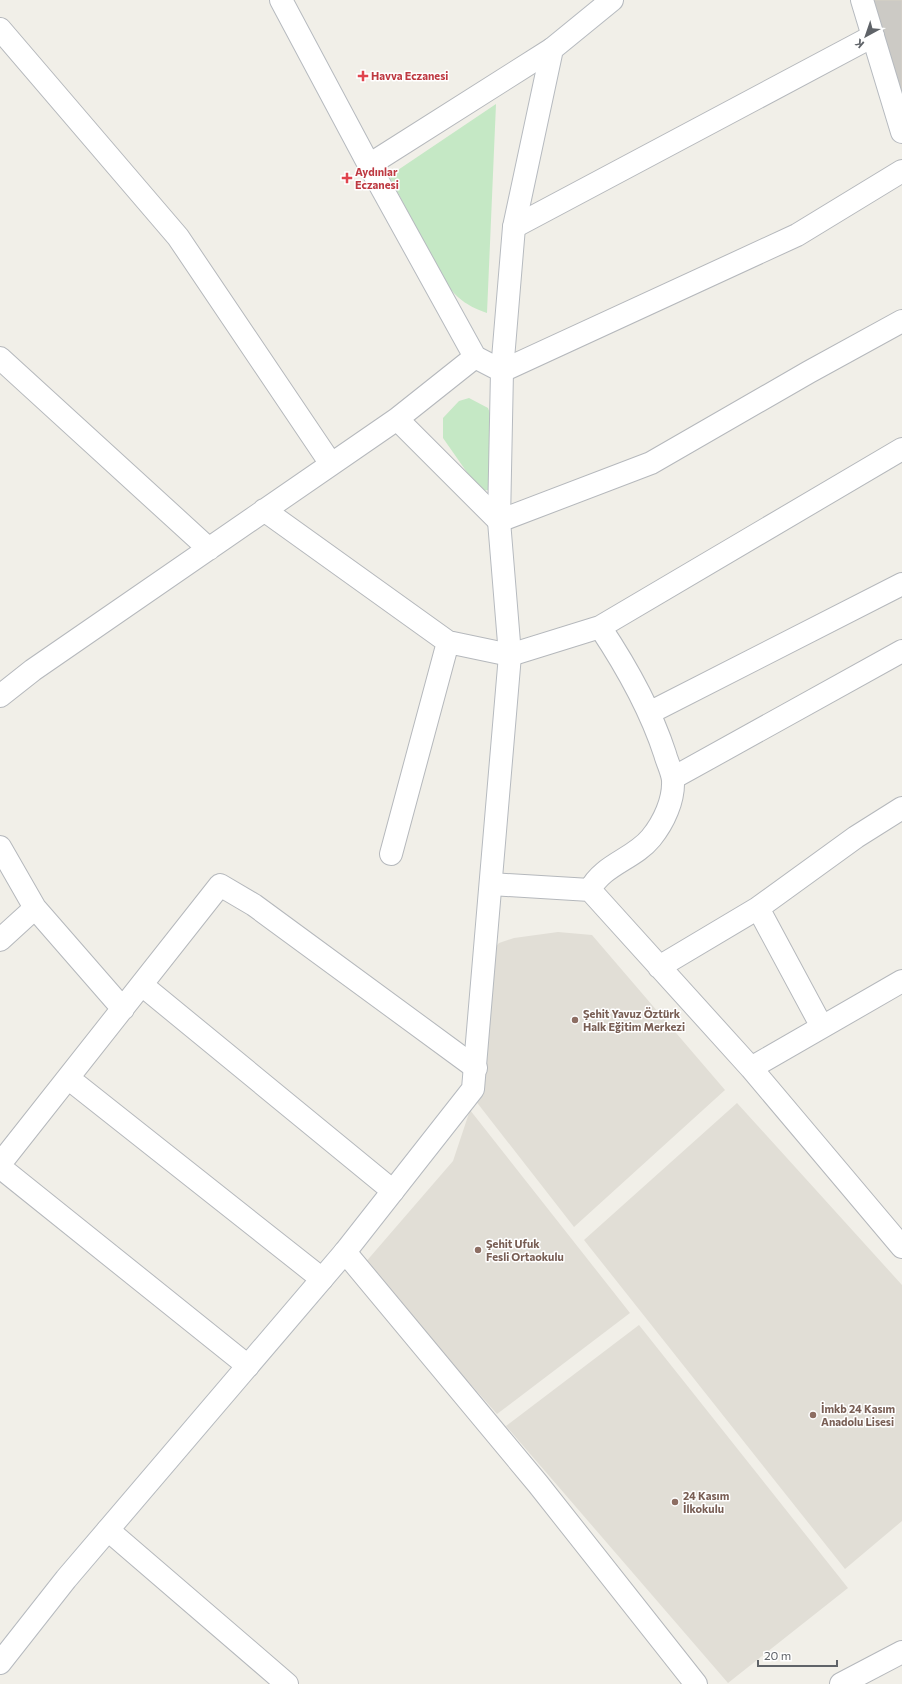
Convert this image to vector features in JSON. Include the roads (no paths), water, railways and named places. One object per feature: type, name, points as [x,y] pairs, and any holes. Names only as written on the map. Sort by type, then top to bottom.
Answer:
[{"type":"street","points":[[281,0],[369,165],[475,357],[502,371]]},
{"type":"street","points":[[369,165],[552,49],[612,0]]},
{"type":"street","points":[[862,0],[902,132]]},
{"type":"street","points":[[0,29],[178,238],[331,464]]},
{"type":"street","points":[[514,227],[873,36]]},
{"type":"street","points":[[0,1663],[66,1579],[345,1252],[473,1089],[476,1068],[510,655],[499,521],[502,371],[514,227],[552,49]]},
{"type":"street","points":[[502,371],[797,235],[902,171]]},
{"type":"street","points":[[499,521],[651,463],[802,376],[902,321]]},
{"type":"street","points":[[0,696],[33,670],[397,419],[475,357]]},
{"type":"street","points":[[0,358],[208,549]]},
{"type":"street","points":[[397,419],[499,521]]},
{"type":"street","points":[[264,510],[448,642],[510,655],[600,627],[902,449]]},
{"type":"street","points":[[649,713],[902,584]]},
{"type":"street","points":[[590,890],[594,882],[601,874],[641,848],[655,833],[666,815],[670,803],[673,778],[649,713],[618,655],[600,627]]},
{"type":"street","points":[[390,854],[448,642]]},
{"type":"street","points":[[673,778],[902,651]]},
{"type":"street","points":[[659,967],[758,908],[856,837],[902,808]]},
{"type":"street","points":[[0,847],[35,908],[123,1009]]},
{"type":"street","points":[[491,884],[590,890],[751,1068],[902,1247]]},
{"type":"street","points":[[248,1366],[0,1166],[220,885],[254,905],[476,1068]]},
{"type":"street","points":[[0,940],[35,908]]},
{"type":"street","points":[[758,908],[822,1027]]},
{"type":"street","points":[[751,1068],[902,981]]},
{"type":"street","points":[[142,985],[393,1191]]},
{"type":"street","points":[[68,1078],[322,1279]]},
{"type":"street","points":[[345,1252],[538,1484],[696,1684]]},
{"type":"street","points":[[108,1530],[287,1684]]},
{"type":"street","points":[[842,1684],[902,1652]]},
{"type":"place","name":"Havva Eczanesi","points":[[363,76]]},
{"type":"place","name":"Aydınlar Eczanesi","points":[[347,178]]},
{"type":"place","name":"Şehit Yavuz Öztürk Halk Eğitim Merkezi","points":[[575,1020]]},
{"type":"place","name":"Şehit Ufuk Fesli Ortaokulu","points":[[478,1250]]},
{"type":"place","name":"İmkb 24 Kasım Anadolu Lisesi","points":[[813,1415]]},
{"type":"place","name":"24 Kasım İlkokulu","points":[[675,1502]]}]
